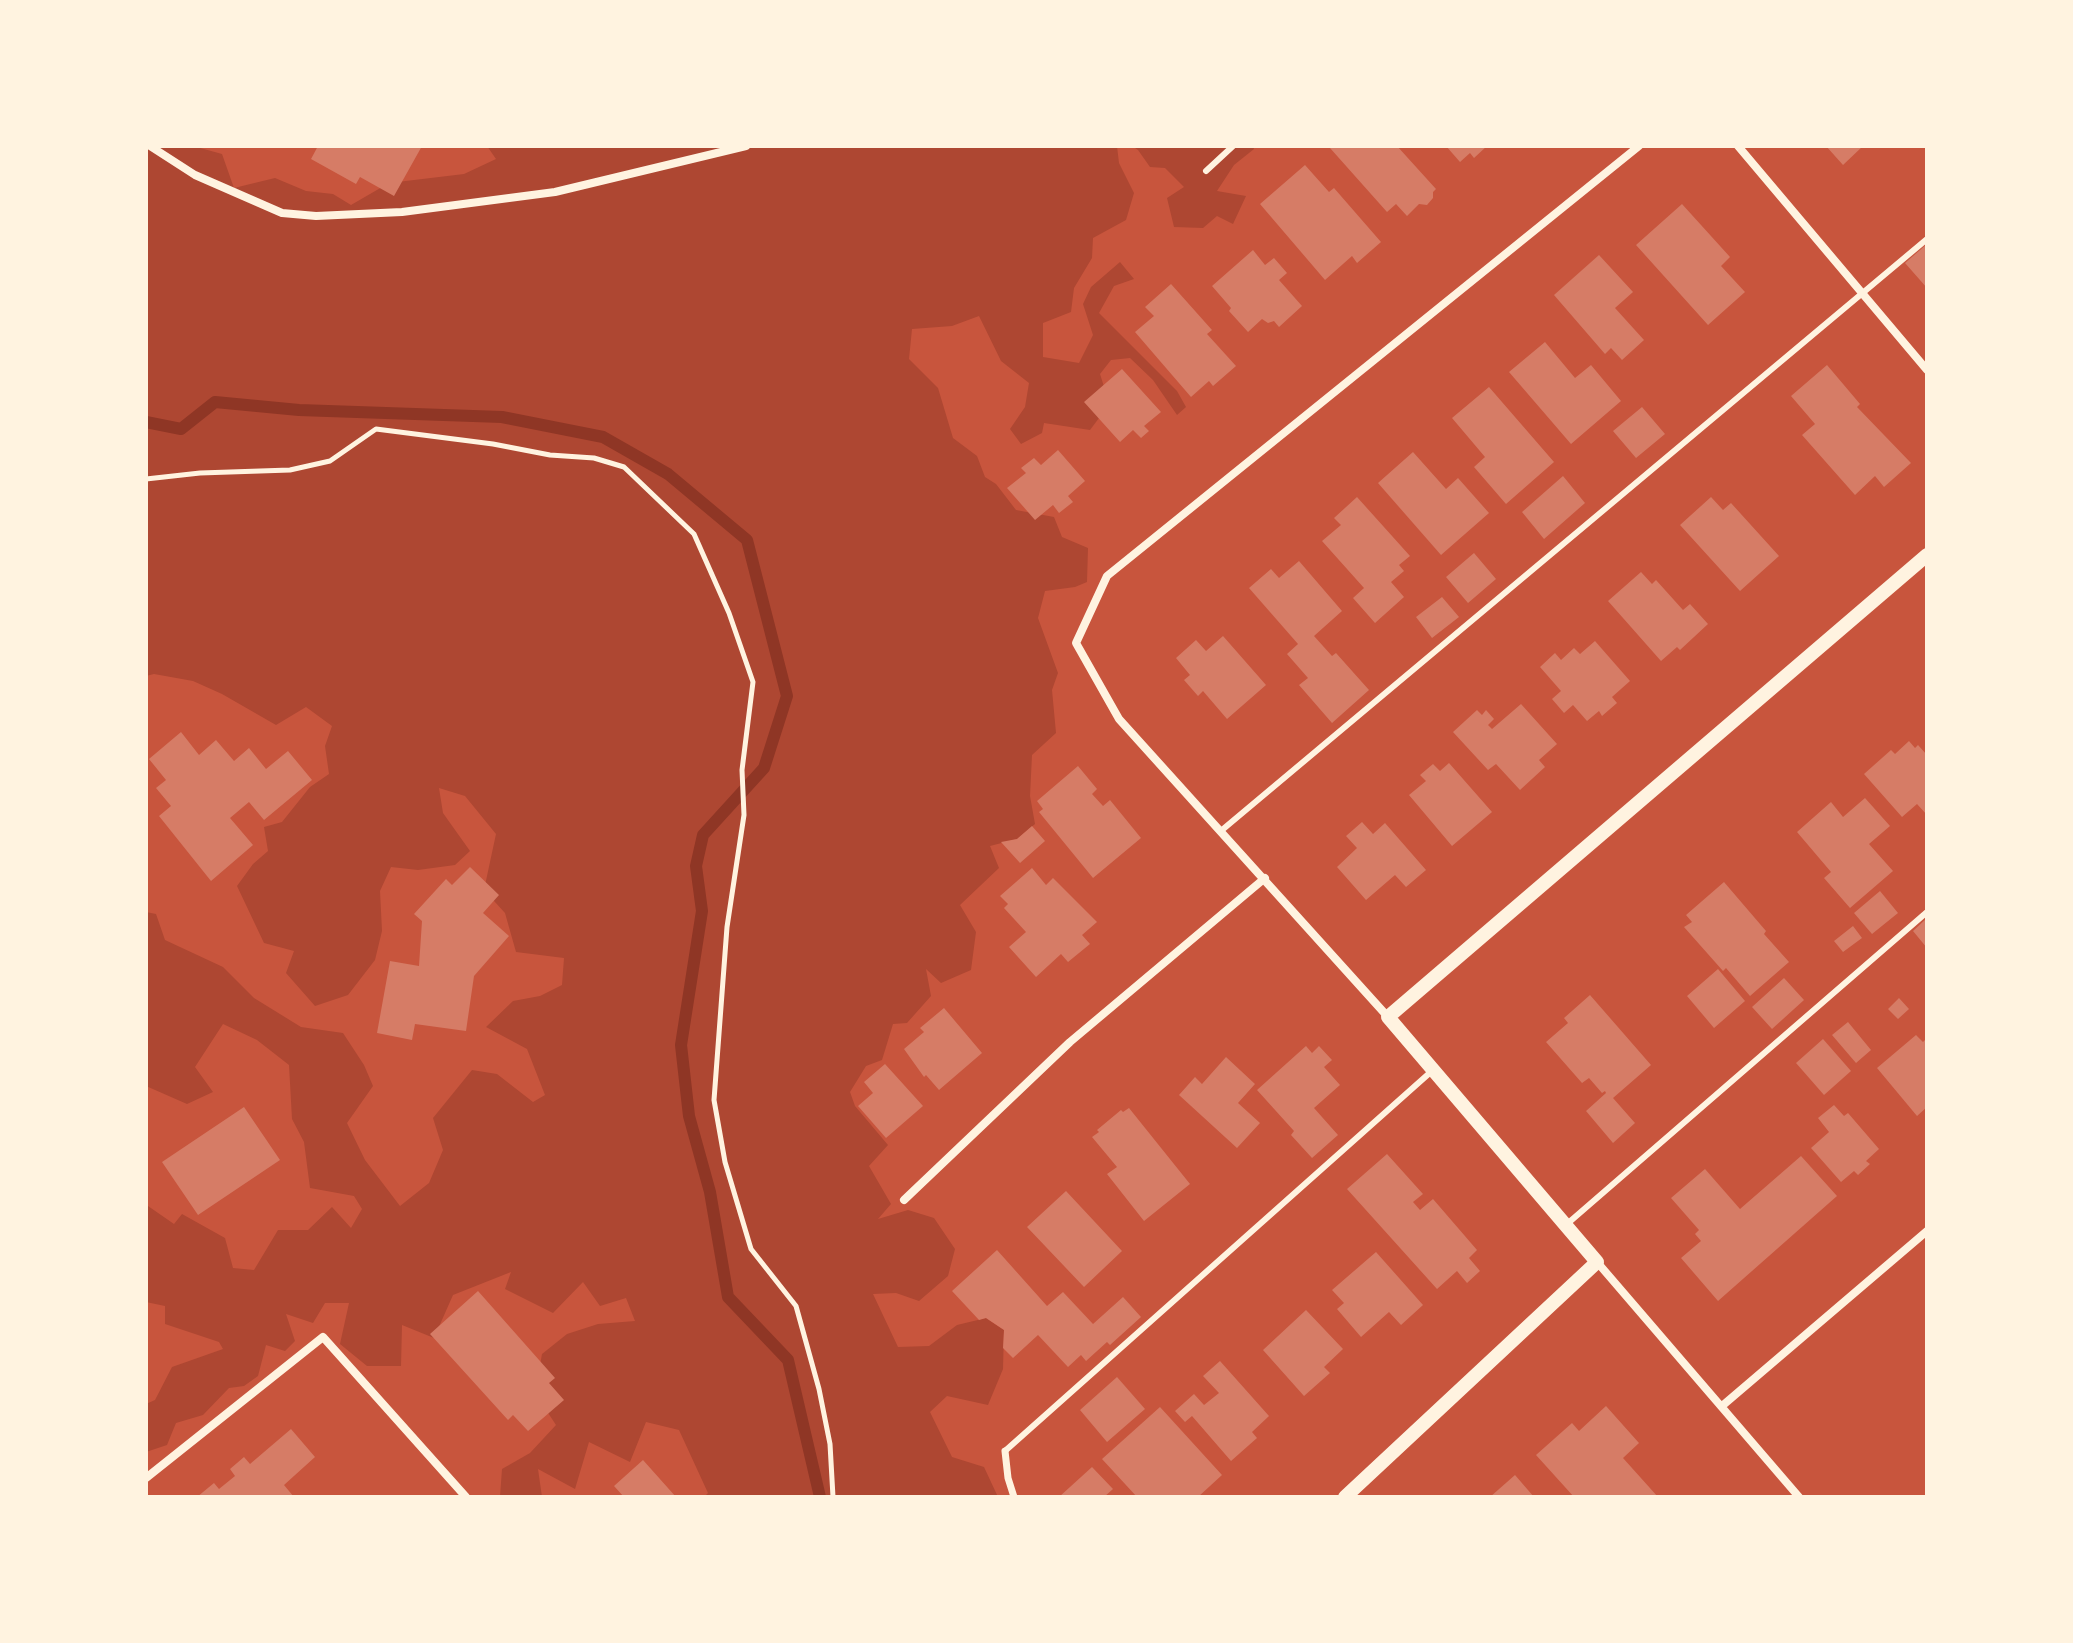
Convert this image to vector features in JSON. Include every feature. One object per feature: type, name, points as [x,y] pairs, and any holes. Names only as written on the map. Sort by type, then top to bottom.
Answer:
[{"type":"street","points":[[150,146],[195,175],[282,213],[316,216],[402,212],[555,192],[746,146]]},
{"type":"street","points":[[1639,146],[1107,576],[1076,643],[1119,719],[1388,1017],[1799,1497]]},
{"type":"street","points":[[1738,146],[1927,370]]},
{"type":"street","points":[[1388,1017],[1927,555]]},
{"type":"street","points":[[904,1200],[1070,1042],[1265,878]]},
{"type":"street","points":[[1722,1406],[1927,1231]]},
{"type":"street","points":[[1345,1497],[1597,1262]]},
{"type":"street","points":[[146,1478],[323,1337],[466,1497]]},
{"type":"street","points":[[1005,1451],[1014,1497]]},
{"type":"lane","points":[[1206,171],[1233,146]]},
{"type":"lane","points":[[1222,830],[1927,239]]},
{"type":"lane","points":[[1566,1225],[1927,912]]},
{"type":"lane","points":[[1005,1451],[1433,1070]]},
{"type":"path","points":[[146,479],[200,473],[290,470],[330,461],[376,429],[493,444],[550,455],[594,458],[624,467],[694,534],[729,613],[753,682],[742,770],[744,815],[727,927],[714,1100],[725,1162],[751,1249],[796,1306],[819,1389],[830,1444],[833,1497]]},
{"type":"shaded area","points":[[146,146],[193,146],[222,154],[234,188],[275,178],[306,191],[333,194],[351,205],[389,183],[464,174],[496,159],[487,146],[1117,146],[1119,163],[1134,193],[1126,220],[1093,238],[1092,258],[1074,288],[1071,312],[1043,323],[1043,357],[1079,363],[1093,335],[1083,304],[1091,287],[1120,262],[1134,279],[1114,286],[1099,313],[1177,391],[1186,407],[1177,415],[1153,380],[1130,358],[1111,360],[1100,374],[1107,396],[1105,410],[1090,430],[1044,423],[1042,433],[1021,444],[1010,429],[1025,407],[1029,383],[1001,361],[979,316],[952,326],[912,329],[909,359],[938,388],[953,438],[977,456],[985,477],[996,484],[1016,510],[1054,517],[1062,537],[1088,548],[1087,582],[1045,591],[1038,618],[1058,673],[1052,690],[1056,733],[1032,755],[1030,796],[1035,824],[1017,839],[990,846],[999,868],[960,905],[976,932],[971,970],[941,983],[926,969],[931,996],[907,1023],[893,1024],[882,1060],[866,1066],[850,1092],[855,1106],[888,1145],[869,1166],[891,1204],[878,1219],[908,1210],[934,1218],[955,1249],[948,1276],[919,1301],[896,1293],[873,1294],[898,1347],[929,1346],[957,1325],[986,1318],[1004,1330],[1003,1369],[988,1405],[947,1396],[930,1412],[952,1457],[984,1467],[998,1497],[704,1497],[708,1493],[679,1430],[646,1422],[630,1462],[589,1442],[575,1489],[538,1469],[542,1497],[500,1497],[502,1469],[530,1453],[556,1425],[535,1393],[542,1354],[567,1334],[598,1324],[635,1321],[626,1298],[600,1306],[583,1282],[553,1313],[505,1289],[511,1272],[453,1295],[434,1338],[402,1325],[401,1366],[367,1366],[340,1344],[349,1303],[325,1303],[313,1323],[286,1314],[295,1341],[285,1351],[266,1345],[258,1376],[244,1386],[229,1388],[203,1415],[176,1423],[167,1445],[146,1452],[146,1404],[155,1400],[172,1367],[223,1349],[219,1342],[165,1324],[165,1306],[146,1302],[148,1206],[174,1224],[182,1214],[225,1238],[233,1268],[254,1270],[278,1230],[308,1230],[332,1207],[351,1228],[362,1209],[354,1196],[310,1188],[304,1142],[292,1119],[289,1065],[257,1040],[223,1024],[195,1067],[213,1092],[187,1104],[146,1086],[146,912],[156,914],[165,940],[223,967],[254,998],[301,1027],[343,1033],[364,1065],[373,1086],[347,1123],[365,1160],[400,1206],[429,1183],[443,1150],[433,1118],[472,1070],[497,1074],[533,1102],[545,1095],[527,1049],[486,1027],[513,1001],[540,996],[562,985],[564,958],[516,952],[505,913],[484,890],[496,834],[465,796],[439,788],[443,813],[470,851],[455,865],[418,870],[391,867],[380,891],[382,931],[375,960],[348,995],[315,1006],[286,973],[294,951],[264,943],[237,886],[253,864],[268,851],[264,827],[282,822],[310,787],[329,774],[325,746],[332,726],[306,707],[276,725],[193,681],[154,674],[146,676]]},
{"type":"shaded area","points":[[1132,146],[1253,146],[1254,149],[1234,165],[1217,191],[1246,196],[1233,224],[1217,216],[1203,228],[1174,227],[1167,198],[1184,187],[1165,168],[1150,167]]},
{"type":"building","points":[[318,146],[422,146],[394,196],[360,177],[356,184],[311,159]]},
{"type":"building","points":[[1397,146],[1436,189],[1433,198],[1427,205],[1419,204],[1407,216],[1396,204],[1387,212],[1330,148]]},
{"type":"building","points":[[1446,146],[1487,146],[1474,158],[1470,153],[1460,162]]},
{"type":"building","points":[[1826,146],[1863,146],[1843,165]]},
{"type":"building","points":[[1305,165],[1329,192],[1334,188],[1381,242],[1357,263],[1352,256],[1325,280],[1260,204]]},
{"type":"building","points":[[1682,204],[1730,257],[1721,266],[1745,292],[1708,325],[1636,245]]},
{"type":"building","points":[[1927,244],[1927,288],[1905,263]]},
{"type":"building","points":[[1253,250],[1265,265],[1274,258],[1287,273],[1279,280],[1302,306],[1279,327],[1274,321],[1268,323],[1262,319],[1248,332],[1212,286]]},
{"type":"building","points":[[1599,255],[1633,292],[1615,308],[1644,340],[1622,360],[1611,348],[1605,354],[1554,295]]},
{"type":"building","points":[[1171,284],[1212,330],[1207,334],[1236,366],[1213,386],[1209,381],[1191,397],[1135,332],[1154,316],[1145,307]]},
{"type":"building","points":[[1545,342],[1575,378],[1591,365],[1621,401],[1571,444],[1509,372]]},
{"type":"building","points":[[1827,365],[1860,404],[1857,407],[1911,463],[1884,487],[1875,476],[1855,495],[1802,435],[1815,424],[1791,396]]},
{"type":"building","points":[[1122,369],[1161,412],[1144,426],[1149,431],[1141,438],[1133,430],[1120,442],[1084,402]]},
{"type":"building","points":[[1489,387],[1554,462],[1506,504],[1474,467],[1485,457],[1452,418]]},
{"type":"building","points":[[1642,407],[1665,434],[1636,458],[1613,431]]},
{"type":"building","points":[[1058,450],[1085,481],[1068,496],[1073,502],[1059,513],[1053,505],[1035,520],[1007,488],[1026,473],[1021,468],[1034,458],[1041,465]]},
{"type":"building","points":[[1413,452],[1446,489],[1458,478],[1489,513],[1441,555],[1378,483]]},
{"type":"building","points":[[1563,476],[1585,503],[1544,539],[1522,512]]},
{"type":"building","points":[[1357,497],[1410,556],[1399,565],[1404,571],[1391,582],[1404,597],[1375,623],[1353,598],[1364,588],[1322,541],[1341,525],[1334,518]]},
{"type":"building","points":[[1711,497],[1723,510],[1731,503],[1779,556],[1740,591],[1680,525]]},
{"type":"building","points":[[1474,553],[1496,579],[1468,603],[1446,577]]},
{"type":"building","points":[[1299,561],[1342,611],[1314,636],[1332,656],[1336,653],[1369,690],[1332,723],[1299,685],[1308,678],[1287,654],[1298,644],[1249,588],[1271,569],[1279,578]]},
{"type":"building","points":[[1641,572],[1652,584],[1656,580],[1683,610],[1690,604],[1708,624],[1680,650],[1677,647],[1661,661],[1608,601]]},
{"type":"building","points":[[1442,597],[1459,617],[1432,638],[1416,617]]},
{"type":"building","points":[[1223,636],[1266,685],[1227,719],[1203,691],[1198,696],[1184,680],[1190,675],[1176,658],[1196,640],[1206,651]]},
{"type":"building","points":[[1595,641],[1630,681],[1612,697],[1617,703],[1602,716],[1599,711],[1587,721],[1573,705],[1564,713],[1552,699],[1561,691],[1540,667],[1555,653],[1561,660],[1574,648],[1580,654]]},
{"type":"building","points":[[1521,704],[1557,744],[1539,760],[1545,767],[1520,790],[1496,764],[1488,770],[1453,732],[1477,710],[1482,715],[1486,710],[1494,719],[1488,725],[1492,729]]},
{"type":"building","points":[[181,732],[199,755],[216,740],[234,761],[249,748],[266,769],[288,751],[312,780],[264,820],[249,802],[230,818],[253,845],[211,881],[159,816],[171,806],[156,788],[166,780],[149,759]]},
{"type":"building","points":[[1909,741],[1927,755],[1927,815],[1917,804],[1902,817],[1864,774],[1891,750],[1895,754]]},
{"type":"building","points":[[1449,763],[1492,812],[1452,846],[1409,795],[1426,781],[1420,775],[1433,764],[1440,771]]},
{"type":"building","points":[[1078,766],[1097,789],[1092,794],[1103,806],[1110,800],[1141,838],[1093,878],[1039,812],[1043,809],[1037,801]]},
{"type":"building","points":[[1865,798],[1890,826],[1869,844],[1893,871],[1850,908],[1824,878],[1831,872],[1797,832],[1831,802],[1843,817]]},
{"type":"building","points":[[1362,822],[1373,834],[1385,823],[1426,870],[1406,887],[1395,875],[1366,900],[1337,867],[1357,848],[1346,836]]},
{"type":"building","points":[[1032,826],[1045,841],[1020,863],[1001,842],[1017,839]]},
{"type":"building","points":[[470,867],[499,895],[483,913],[509,936],[474,976],[466,1031],[415,1024],[412,1040],[377,1033],[390,961],[419,966],[422,921],[414,914],[446,879],[452,885]]},
{"type":"building","points":[[1032,868],[1046,885],[1053,878],[1097,922],[1082,935],[1090,944],[1068,962],[1061,954],[1036,977],[1009,947],[1026,932],[1004,908],[1008,904],[1000,896]]},
{"type":"building","points":[[1724,882],[1789,962],[1750,996],[1684,927],[1692,922],[1686,915]]},
{"type":"building","points":[[1880,891],[1898,913],[1872,934],[1854,913]]},
{"type":"building","points":[[1927,918],[1927,948],[1913,931]]},
{"type":"building","points":[[1853,926],[1862,938],[1843,952],[1834,941]]},
{"type":"building","points":[[1718,969],[1745,1001],[1714,1028],[1687,996]]},
{"type":"building","points":[[1784,978],[1804,1000],[1772,1029],[1752,1007]]},
{"type":"building","points":[[1590,995],[1651,1065],[1613,1098],[1635,1123],[1613,1143],[1586,1111],[1605,1091],[1602,1093],[1589,1078],[1582,1083],[1546,1042],[1568,1023],[1564,1018]]},
{"type":"building","points":[[1899,998],[1909,1009],[1898,1019],[1888,1009]]},
{"type":"building","points":[[944,1008],[982,1053],[939,1090],[926,1075],[924,1077],[904,1049],[924,1032],[920,1028]]},
{"type":"building","points":[[1848,1022],[1871,1050],[1856,1063],[1832,1035]]},
{"type":"building","points":[[1916,1035],[1923,1042],[1927,1041],[1927,1107],[1917,1116],[1877,1068]]},
{"type":"building","points":[[1823,1039],[1851,1071],[1824,1095],[1796,1063]]},
{"type":"building","points":[[1306,1046],[1312,1053],[1319,1046],[1332,1060],[1324,1067],[1340,1085],[1314,1108],[1338,1135],[1312,1158],[1291,1135],[1294,1131],[1257,1090]]},
{"type":"building","points":[[1226,1057],[1255,1084],[1238,1103],[1260,1123],[1237,1148],[1179,1095],[1195,1077],[1202,1084]]},
{"type":"building","points":[[885,1064],[923,1106],[886,1138],[858,1106],[873,1093],[864,1082]]},
{"type":"building","points":[[1834,1105],[1844,1116],[1848,1113],[1879,1149],[1866,1161],[1870,1164],[1858,1175],[1854,1171],[1841,1182],[1811,1148],[1829,1132],[1818,1118]]},
{"type":"building","points":[[244,1107],[280,1160],[198,1215],[162,1162]]},
{"type":"building","points":[[1129,1108],[1190,1184],[1144,1221],[1107,1174],[1117,1167],[1092,1137],[1121,1110],[1123,1112]]},
{"type":"building","points":[[1387,1154],[1423,1194],[1413,1202],[1420,1210],[1433,1199],[1477,1250],[1469,1258],[1480,1271],[1467,1283],[1457,1271],[1437,1289],[1347,1189]]},
{"type":"building","points":[[1801,1156],[1837,1196],[1718,1301],[1681,1258],[1701,1241],[1695,1234],[1699,1230],[1671,1198],[1705,1169],[1740,1209]]},
{"type":"building","points":[[1066,1191],[1122,1251],[1084,1287],[1027,1227]]},
{"type":"building","points":[[997,1250],[1047,1306],[1063,1292],[1093,1324],[1123,1297],[1141,1317],[1110,1345],[1107,1342],[1086,1361],[1081,1355],[1068,1367],[1038,1335],[1013,1358],[1003,1348],[1004,1330],[986,1318],[979,1320],[952,1291]]},
{"type":"building","points":[[1376,1252],[1423,1305],[1401,1325],[1389,1312],[1361,1337],[1337,1309],[1344,1303],[1332,1290]]},
{"type":"building","points":[[478,1291],[555,1378],[549,1383],[564,1400],[528,1431],[513,1415],[508,1420],[430,1334]]},
{"type":"building","points":[[1306,1310],[1343,1349],[1324,1367],[1330,1373],[1304,1396],[1263,1350]]},
{"type":"building","points":[[1220,1361],[1269,1416],[1252,1432],[1257,1438],[1231,1461],[1192,1416],[1185,1422],[1175,1411],[1194,1394],[1204,1405],[1219,1393],[1203,1376]]},
{"type":"building","points":[[1117,1377],[1145,1409],[1107,1442],[1080,1410]]},
{"type":"building","points":[[1606,1406],[1639,1443],[1623,1458],[1658,1497],[1574,1497],[1536,1455],[1572,1423],[1579,1431]]},
{"type":"building","points":[[1160,1407],[1222,1475],[1198,1497],[1137,1497],[1102,1459]]},
{"type":"building","points":[[291,1429],[315,1457],[284,1485],[294,1497],[197,1497],[214,1483],[219,1489],[235,1476],[230,1469],[244,1457],[250,1464]]},
{"type":"building","points":[[643,1460],[676,1497],[624,1497],[614,1486]]},
{"type":"building","points":[[1092,1467],[1113,1489],[1104,1497],[1059,1497]]},
{"type":"building","points":[[1515,1475],[1534,1497],[1490,1497]]},
{"type":"waterway","points":[[146,422],[181,429],[215,402],[299,410],[502,417],[603,437],[668,474],[747,540],[787,696],[764,768],[703,835],[696,866],[702,911],[681,1045],[689,1116],[710,1192],[728,1297],[788,1360],[820,1497]]}]
